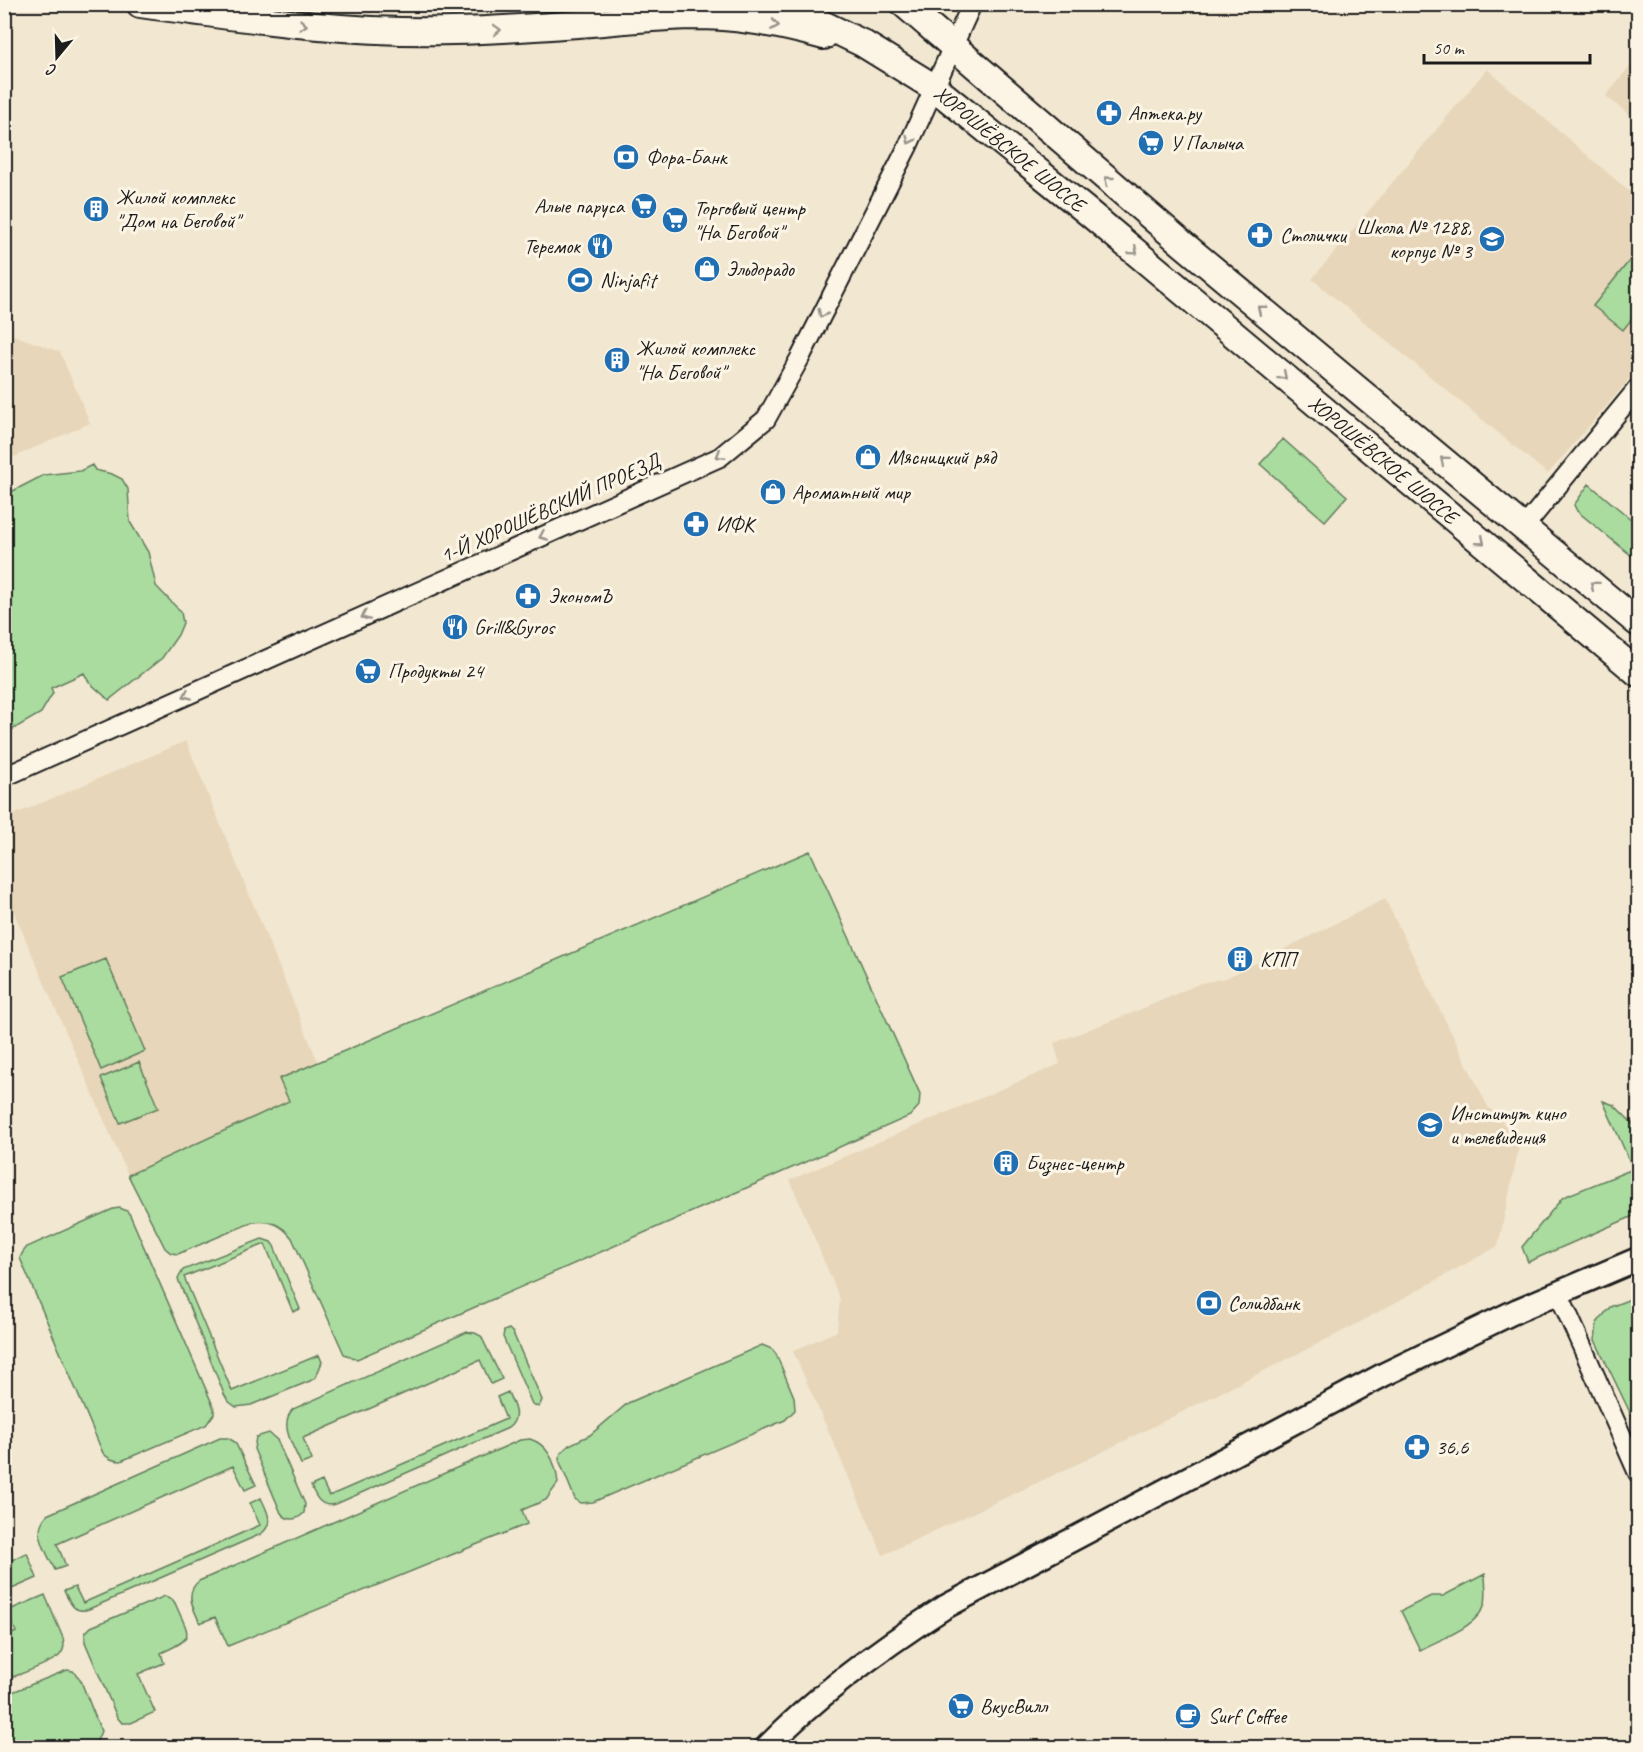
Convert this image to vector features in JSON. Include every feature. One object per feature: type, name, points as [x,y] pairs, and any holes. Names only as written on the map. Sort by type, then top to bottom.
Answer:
[{"type":"main road","points":[[140,4],[298,24],[374,30],[517,29],[666,17],[705,16],[744,20],[783,26],[861,49],[935,88]]},
{"type":"main road","points":[[781,4],[862,42],[935,88]]},
{"type":"main road","points":[[904,4],[954,46]]},
{"type":"main road","name":"ХОРОШЁВСКОЕ ШОССЕ","points":[[954,46],[1184,245],[1638,623]]},
{"type":"main road","name":"ХОРОШЁВСКОЕ ШОССЕ","points":[[935,88],[1089,213],[1638,673]]},
{"type":"street","points":[[954,46],[972,4]]},
{"type":"street","name":"ХОРОШЁВСКОЕ ШОССЕ","points":[[935,88],[954,46]]},
{"type":"street","name":"1-Й ХОРОШЁВСКИЙ ПРОЕЗД","points":[[4,777],[720,457],[766,419],[893,176],[935,88]]},
{"type":"street","points":[[1524,527],[1638,388]]},
{"type":"street","points":[[766,1748],[783,1730],[848,1674],[896,1638],[945,1607],[1385,1374],[1558,1292],[1638,1259]]},
{"type":"street","points":[[1558,1292],[1638,1473]]},
{"type":"shaded area","points":[[1636,59],[1638,61],[1638,122],[1606,96]]},
{"type":"shaded area","name":"Школа № 1288, корпус № 3","points":[[1487,69],[1638,199],[1638,369],[1548,474],[1312,279]]},
{"type":"shaded area","points":[[5,332],[60,352],[90,423],[5,461]]},
{"type":"shaded area","points":[[186,741],[318,1062],[279,1079],[289,1101],[128,1175],[5,892],[4,819]]},
{"type":"shaded area","points":[[1385,899],[1488,1107],[1520,1142],[1498,1246],[1351,1327],[1090,1458],[883,1555],[793,1351],[837,1331],[840,1299],[790,1180],[1060,1064],[1054,1043],[1201,983],[1226,978]]},
{"type":"green space","points":[[1638,250],[1638,311],[1623,330],[1593,306]]},
{"type":"green space","points":[[1283,439],[1347,496],[1325,521],[1260,464]]},
{"type":"green space","points":[[92,465],[95,470],[122,479],[128,489],[130,522],[148,552],[156,586],[181,612],[183,623],[178,635],[162,658],[109,700],[89,682],[84,673],[51,688],[53,693],[41,713],[5,734],[5,495],[44,475],[80,471]]},
{"type":"green space","points":[[1589,484],[1638,525],[1638,561],[1577,511],[1574,505]]},
{"type":"green space","points":[[810,851],[920,1094],[919,1106],[910,1116],[357,1359],[344,1354],[292,1238],[280,1226],[270,1222],[253,1222],[178,1254],[171,1253],[165,1248],[128,1175],[289,1101],[279,1079]]},
{"type":"green space","points":[[106,959],[145,1051],[101,1070],[62,977]]},
{"type":"green space","points":[[139,1062],[158,1108],[120,1123],[101,1078]]},
{"type":"green space","points":[[1603,1101],[1614,1105],[1638,1129],[1638,1214],[1528,1262],[1522,1247],[1563,1197],[1633,1169]]},
{"type":"green space","points":[[120,1208],[130,1215],[214,1408],[214,1414],[206,1425],[121,1461],[116,1461],[103,1453],[20,1258],[27,1247]]},
{"type":"green space","points":[[262,1239],[271,1242],[274,1246],[300,1309],[293,1312],[265,1244],[184,1277],[232,1391],[319,1355],[322,1362],[316,1377],[310,1381],[251,1405],[236,1407],[228,1401],[224,1394],[178,1279],[183,1270]]},
{"type":"green space","points":[[1638,1296],[1638,1429],[1595,1340],[1597,1323],[1610,1307]]},
{"type":"green space","points":[[509,1329],[513,1333],[542,1400],[539,1407],[532,1404],[503,1337],[504,1331]]},
{"type":"green space","points":[[467,1332],[481,1336],[502,1379],[491,1384],[480,1360],[303,1438],[312,1460],[301,1464],[287,1429],[289,1415],[293,1409]]},
{"type":"green space","points":[[762,1345],[772,1349],[776,1354],[794,1397],[795,1410],[785,1420],[593,1502],[580,1503],[575,1499],[559,1460],[561,1453],[569,1445],[590,1435],[628,1403]]},
{"type":"green space","points":[[508,1392],[514,1406],[515,1420],[508,1428],[336,1504],[326,1505],[315,1494],[311,1486],[322,1481],[329,1496],[506,1419],[497,1397]]},
{"type":"green space","points":[[269,1433],[277,1440],[305,1504],[304,1513],[295,1518],[287,1518],[281,1513],[254,1449],[256,1437]]},
{"type":"green space","points":[[220,1438],[228,1438],[235,1442],[256,1485],[245,1490],[233,1466],[57,1544],[66,1566],[55,1570],[40,1535],[42,1521],[47,1515]]},
{"type":"green space","points":[[530,1439],[547,1451],[558,1483],[546,1500],[522,1510],[527,1524],[228,1646],[215,1617],[200,1623],[191,1601],[194,1586],[199,1581],[520,1440]]},
{"type":"green space","points":[[261,1498],[269,1521],[261,1534],[89,1609],[76,1609],[64,1591],[75,1587],[83,1603],[260,1525],[250,1503]]},
{"type":"green space","points":[[27,1553],[37,1578],[5,1592],[5,1563]]},
{"type":"green space","points":[[1485,1574],[1485,1603],[1475,1619],[1467,1626],[1420,1650],[1401,1611],[1431,1596],[1443,1596]]},
{"type":"green space","points":[[45,1595],[63,1638],[62,1652],[48,1662],[5,1680],[5,1637],[16,1632],[7,1611]]},
{"type":"green space","points":[[165,1596],[175,1603],[187,1634],[180,1643],[161,1653],[164,1663],[138,1674],[155,1712],[131,1723],[122,1723],[117,1717],[85,1642],[85,1633],[91,1627]]},
{"type":"green space","points":[[67,1670],[73,1671],[80,1679],[101,1731],[97,1741],[83,1747],[5,1747],[5,1695]]},
{"type":"place","name":"Аптека.ру","points":[[1109,113]]},
{"type":"place","name":"У Палыча","points":[[1151,143]]},
{"type":"place","name":"Фора-Банк","points":[[626,157]]},
{"type":"place","name":"Алые паруса","points":[[644,206]]},
{"type":"place","name":"Жилой комплекс \"Дом на Беговой\"","points":[[96,209]]},
{"type":"place","name":"Торговый центр \"На Беговой\"","points":[[675,220]]},
{"type":"place","name":"Столички","points":[[1260,235]]},
{"type":"place","name":"Школа № 1288, корпус № 3","points":[[1492,239]]},
{"type":"place","name":"Теремок","points":[[600,246]]},
{"type":"place","name":"Эльдорадо","points":[[707,269]]},
{"type":"place","name":"Ninjafit","points":[[580,280]]},
{"type":"place","name":"Жилой комплекс \"На Беговой\"","points":[[617,360]]},
{"type":"place","name":"Мясницкий ряд","points":[[868,457]]},
{"type":"place","name":"Ароматный мир","points":[[773,492]]},
{"type":"place","name":"ИФК","points":[[696,524]]},
{"type":"place","name":"ЭкономЪ","points":[[528,596]]},
{"type":"place","name":"Grill&Gyros","points":[[455,627]]},
{"type":"place","name":"Продукты 24","points":[[368,671]]},
{"type":"place","name":"КПП","points":[[1240,959]]},
{"type":"place","name":"Институт кино и телевидения","points":[[1430,1125]]},
{"type":"place","name":"Бизнес-центр","points":[[1006,1163]]},
{"type":"place","name":"Солидбанк","points":[[1209,1303]]},
{"type":"place","name":"36,6","points":[[1417,1447]]},
{"type":"place","name":"ВкусВилл","points":[[961,1706]]},
{"type":"place","name":"Surf Coffee","points":[[1188,1716]]}]
